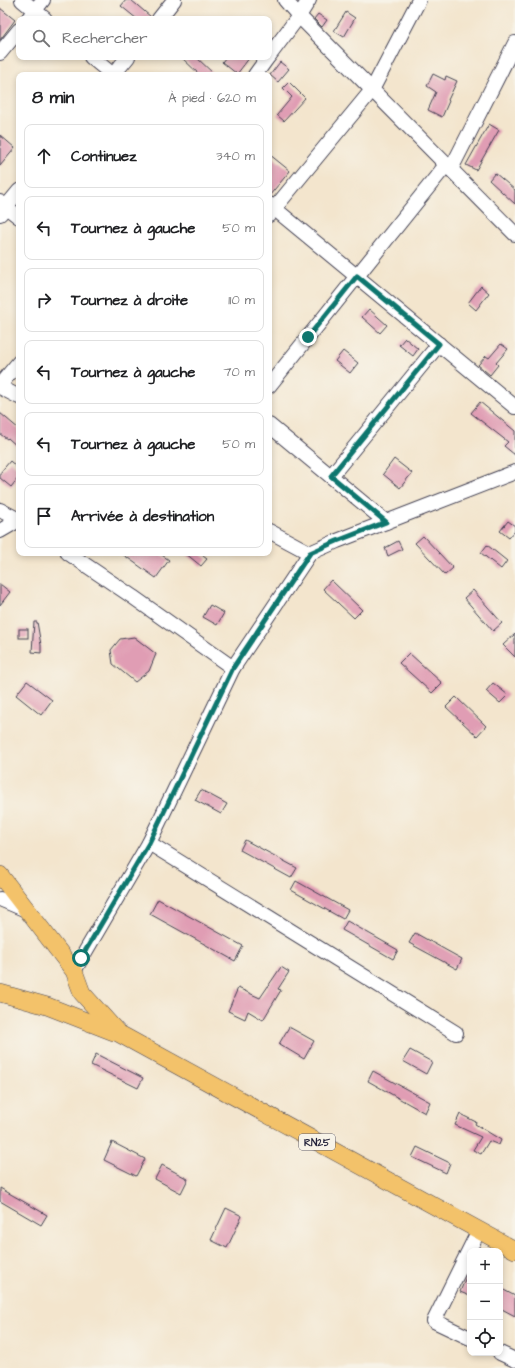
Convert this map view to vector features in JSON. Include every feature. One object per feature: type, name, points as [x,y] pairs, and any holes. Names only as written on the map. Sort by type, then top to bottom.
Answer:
[{"type":"main road","points":[[0,875],[74,971],[82,993],[118,1033]]},
{"type":"main road","name":"RN25","points":[[0,993],[47,1006],[118,1033],[515,1250]]},
{"type":"street","points":[[22,0],[38,12]]},
{"type":"street","points":[[161,16],[174,0]]},
{"type":"street","points":[[285,0],[299,16],[515,234]]},
{"type":"street","points":[[272,53],[309,0]]},
{"type":"street","points":[[272,208],[372,90],[419,0]]},
{"type":"street","points":[[0,53],[16,34]]},
{"type":"street","points":[[272,382],[357,276],[448,167],[515,43]]},
{"type":"street","points":[[96,60],[110,72]]},
{"type":"street","points":[[116,72],[126,60]]},
{"type":"street","points":[[257,72],[267,60]]},
{"type":"street","points":[[16,193],[2,207],[16,215]]},
{"type":"street","points":[[272,210],[357,276],[515,407]]},
{"type":"street","points":[[331,476],[439,344]]},
{"type":"street","points":[[16,366],[0,386],[16,396]]},
{"type":"street","points":[[272,427],[386,522]]},
{"type":"street","points":[[74,971],[149,843],[233,668],[310,553],[337,541],[515,472]]},
{"type":"street","points":[[0,510],[16,518]]},
{"type":"street","points":[[0,531],[16,522]]},
{"type":"street","points":[[272,533],[310,553]]},
{"type":"street","points":[[72,556],[233,668]]},
{"type":"street","points":[[149,843],[456,1033]]},
{"type":"street","points":[[0,899],[26,910]]},
{"type":"street","points":[[467,1337],[434,1321],[479,1230]]},
{"type":"street","points":[[503,1354],[515,1360]]},
{"type":"building","points":[[126,0],[131,0],[150,16],[133,16],[121,6]]},
{"type":"building","points":[[0,8],[15,20],[0,40]]},
{"type":"building","points":[[346,12],[355,18],[344,37],[334,31]]},
{"type":"building","points":[[318,14],[327,20],[322,27],[314,19]]},
{"type":"building","points":[[184,60],[199,60],[212,72],[197,72]]},
{"type":"building","points":[[224,60],[248,60],[239,72],[234,72],[222,62]]},
{"type":"building","points":[[280,62],[289,69],[278,82],[272,77],[272,72]]},
{"type":"building","points":[[433,74],[445,80],[446,76],[457,81],[442,117],[428,110],[436,92],[427,86]]},
{"type":"building","points":[[289,82],[305,98],[284,121],[277,115],[292,97],[283,88]]},
{"type":"building","points":[[489,124],[499,130],[476,170],[466,165]]},
{"type":"building","points":[[0,135],[15,148],[0,166]]},
{"type":"building","points":[[272,156],[290,171],[272,192]]},
{"type":"building","points":[[495,173],[515,190],[515,204],[489,180]]},
{"type":"building","points":[[481,286],[489,293],[476,310],[468,303]]},
{"type":"building","points":[[369,309],[387,325],[380,333],[362,317]]},
{"type":"building","points":[[405,338],[418,349],[413,356],[399,345]]},
{"type":"building","points":[[501,344],[508,349],[496,363],[498,365],[490,375],[478,365],[486,356],[489,358]]},
{"type":"building","points":[[343,351],[358,363],[350,373],[335,361]]},
{"type":"building","points":[[480,402],[515,431],[515,455],[504,446],[508,442],[471,413]]},
{"type":"building","points":[[0,413],[16,426],[16,445],[8,438],[7,439],[0,434]]},
{"type":"building","points":[[394,459],[412,473],[400,488],[383,474]]},
{"type":"building","points":[[10,461],[16,466],[16,481],[11,487],[0,478],[0,473]]},
{"type":"building","points":[[508,521],[515,526],[515,531],[509,538],[500,531]]},
{"type":"building","points":[[423,536],[453,568],[445,575],[415,543]]},
{"type":"building","points":[[398,541],[402,549],[388,556],[385,548]]},
{"type":"building","points":[[487,545],[507,561],[501,569],[481,553]]},
{"type":"building","points":[[125,556],[163,556],[169,560],[156,578]]},
{"type":"building","points":[[189,556],[203,556],[207,559],[201,566]]},
{"type":"building","points":[[331,580],[362,610],[354,618],[323,589]]},
{"type":"building","points":[[0,584],[10,592],[0,605]]},
{"type":"building","points":[[473,590],[502,623],[493,631],[464,598]]},
{"type":"building","points":[[210,605],[224,613],[217,625],[203,617]]},
{"type":"building","points":[[34,622],[37,622],[41,653],[32,652]]},
{"type":"building","points":[[19,629],[28,629],[28,638],[19,638]]},
{"type":"building","points":[[515,634],[515,657],[503,645]]},
{"type":"building","points":[[134,637],[156,654],[149,671],[135,682],[113,664],[111,650],[120,639]]},
{"type":"building","points":[[409,653],[442,683],[432,693],[399,663]]},
{"type":"building","points":[[27,681],[52,700],[41,715],[16,695]]},
{"type":"building","points":[[493,683],[508,695],[500,703],[486,691]]},
{"type":"building","points":[[456,697],[486,726],[477,736],[446,707]]},
{"type":"building","points":[[201,790],[227,804],[221,814],[195,800]]},
{"type":"building","points":[[245,840],[297,868],[291,878],[240,850]]},
{"type":"building","points":[[296,881],[348,910],[343,919],[291,890]]},
{"type":"building","points":[[158,899],[243,946],[235,961],[150,914]]},
{"type":"building","points":[[347,921],[398,950],[393,959],[342,930]]},
{"type":"building","points":[[415,933],[462,959],[457,969],[409,943]]},
{"type":"building","points":[[281,967],[289,972],[278,989],[281,990],[263,1020],[248,1011],[245,1019],[228,1011],[238,988],[260,998]]},
{"type":"building","points":[[289,1027],[314,1041],[304,1059],[279,1044]]},
{"type":"building","points":[[410,1050],[432,1062],[426,1074],[403,1061]]},
{"type":"building","points":[[96,1054],[143,1078],[138,1088],[91,1065]]},
{"type":"building","points":[[373,1071],[430,1102],[425,1113],[368,1081]]},
{"type":"building","points":[[460,1114],[476,1122],[475,1124],[501,1140],[499,1145],[489,1141],[481,1154],[473,1150],[481,1137],[455,1125]]},
{"type":"building","points":[[112,1142],[145,1159],[136,1176],[104,1160]]},
{"type":"building","points":[[417,1147],[450,1163],[446,1173],[412,1157]]},
{"type":"building","points":[[162,1165],[188,1179],[181,1193],[155,1179]]},
{"type":"building","points":[[0,1188],[47,1215],[41,1225],[0,1201]]},
{"type":"building","points":[[226,1208],[242,1216],[227,1248],[211,1240]]},
{"type":"building","points":[[467,1274],[467,1295],[460,1292]]},
{"type":"building","points":[[503,1290],[515,1296],[515,1316],[503,1310]]},
{"type":"route","points":[[81,958],[149,843],[233,668],[310,553],[386,522],[331,476],[439,344],[357,276],[308,337]]}]
